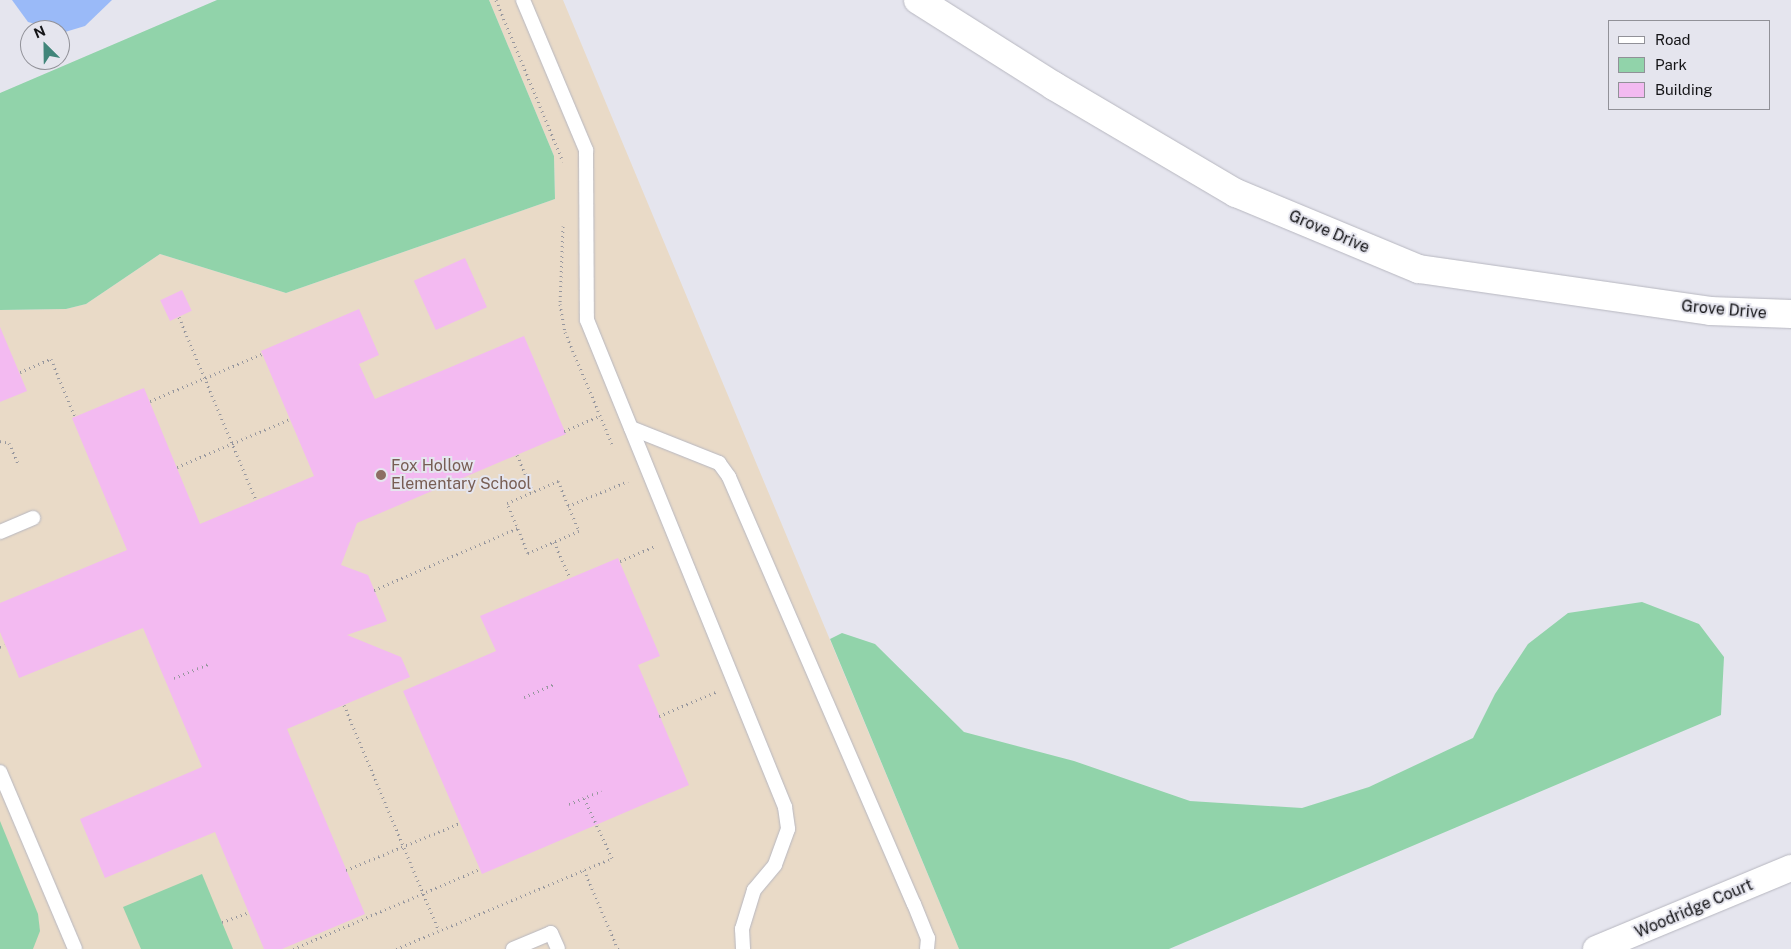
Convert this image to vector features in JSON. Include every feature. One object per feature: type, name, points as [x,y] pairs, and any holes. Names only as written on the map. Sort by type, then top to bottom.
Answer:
[{"type":"street","name":"Grove Drive","points":[[918,0],[1054,86],[1236,193],[1419,269],[1710,311],[1791,314]]},
{"type":"street","name":"Woodridge Court","points":[[1596,949],[1791,868]]},
{"type":"lane","points":[[523,0],[586,150],[587,320],[785,807],[788,829],[775,865],[754,890],[742,929],[743,949]]},
{"type":"lane","points":[[631,428],[719,464],[730,477],[914,904],[928,938],[926,949]]},
{"type":"lane","points":[[0,532],[34,518]]},
{"type":"lane","points":[[0,772],[75,949]]},
{"type":"lane","points":[[513,949],[551,932],[558,949]]},
{"type":"path","points":[[179,317],[256,500]]},
{"type":"path","points":[[150,401],[262,354]]},
{"type":"path","points":[[20,372],[50,359],[75,417]]},
{"type":"path","points":[[564,431],[600,416]]},
{"type":"path","points":[[177,466],[290,419]]},
{"type":"path","points":[[0,441],[9,443],[18,463]]},
{"type":"path","points":[[517,455],[532,492]]},
{"type":"path","points":[[558,481],[568,506],[579,531],[528,553],[507,503],[558,481]]},
{"type":"path","points":[[568,506],[628,481]]},
{"type":"path","points":[[374,590],[518,528]]},
{"type":"path","points":[[554,542],[570,578]]},
{"type":"path","points":[[620,561],[655,546]]},
{"type":"path","points":[[0,647],[5,645]]},
{"type":"path","points":[[174,678],[208,664]]},
{"type":"path","points":[[524,697],[555,684]]},
{"type":"path","points":[[659,716],[716,692]]},
{"type":"path","points":[[344,705],[439,931]]},
{"type":"path","points":[[569,804],[601,790]]},
{"type":"path","points":[[396,949],[612,858],[584,798]]},
{"type":"path","points":[[346,870],[460,823]]},
{"type":"path","points":[[293,949],[480,869]]},
{"type":"path","points":[[584,870],[618,949]]},
{"type":"path","points":[[222,922],[249,912]]},
{"type":"shaded area","name":"Fox Hollow Elementary School","points":[[489,0],[563,0],[959,949],[0,949],[0,310],[66,309],[86,304],[160,254],[286,293],[555,199],[554,156]]},
{"type":"green space","points":[[217,0],[489,0],[554,156],[555,199],[286,293],[160,254],[86,304],[66,309],[0,310],[0,93],[54,70],[70,70],[70,63]]},
{"type":"green space","points":[[1642,602],[1699,624],[1724,657],[1721,715],[1169,949],[959,949],[830,639],[842,633],[875,644],[964,732],[1074,761],[1190,801],[1302,808],[1369,787],[1473,738],[1495,694],[1528,644],[1568,613]]},
{"type":"green space","points":[[0,821],[38,914],[40,931],[33,949],[0,949]]},
{"type":"green space","points":[[202,874],[233,949],[141,949],[123,907]]},
{"type":"water","points":[[12,0],[112,0],[85,26],[70,30],[70,20],[27,20]]},
{"type":"building","points":[[465,258],[487,307],[436,330],[414,281]]},
{"type":"building","points":[[182,290],[192,311],[170,321],[160,300]]},
{"type":"building","points":[[359,309],[379,355],[359,364],[375,399],[524,336],[566,434],[357,523],[341,565],[368,575],[387,621],[347,635],[401,657],[410,677],[287,729],[365,914],[282,949],[264,949],[215,832],[105,878],[80,819],[202,767],[143,628],[19,678],[0,632],[0,603],[127,550],[72,418],[144,388],[200,524],[314,476],[261,351]]},
{"type":"building","points":[[0,327],[27,391],[0,402]]},
{"type":"building","points":[[618,558],[660,656],[638,665],[689,785],[482,874],[403,691],[496,651],[480,616]]},
{"type":"place","name":"Fox Hollow Elementary School","points":[[381,475]]}]
